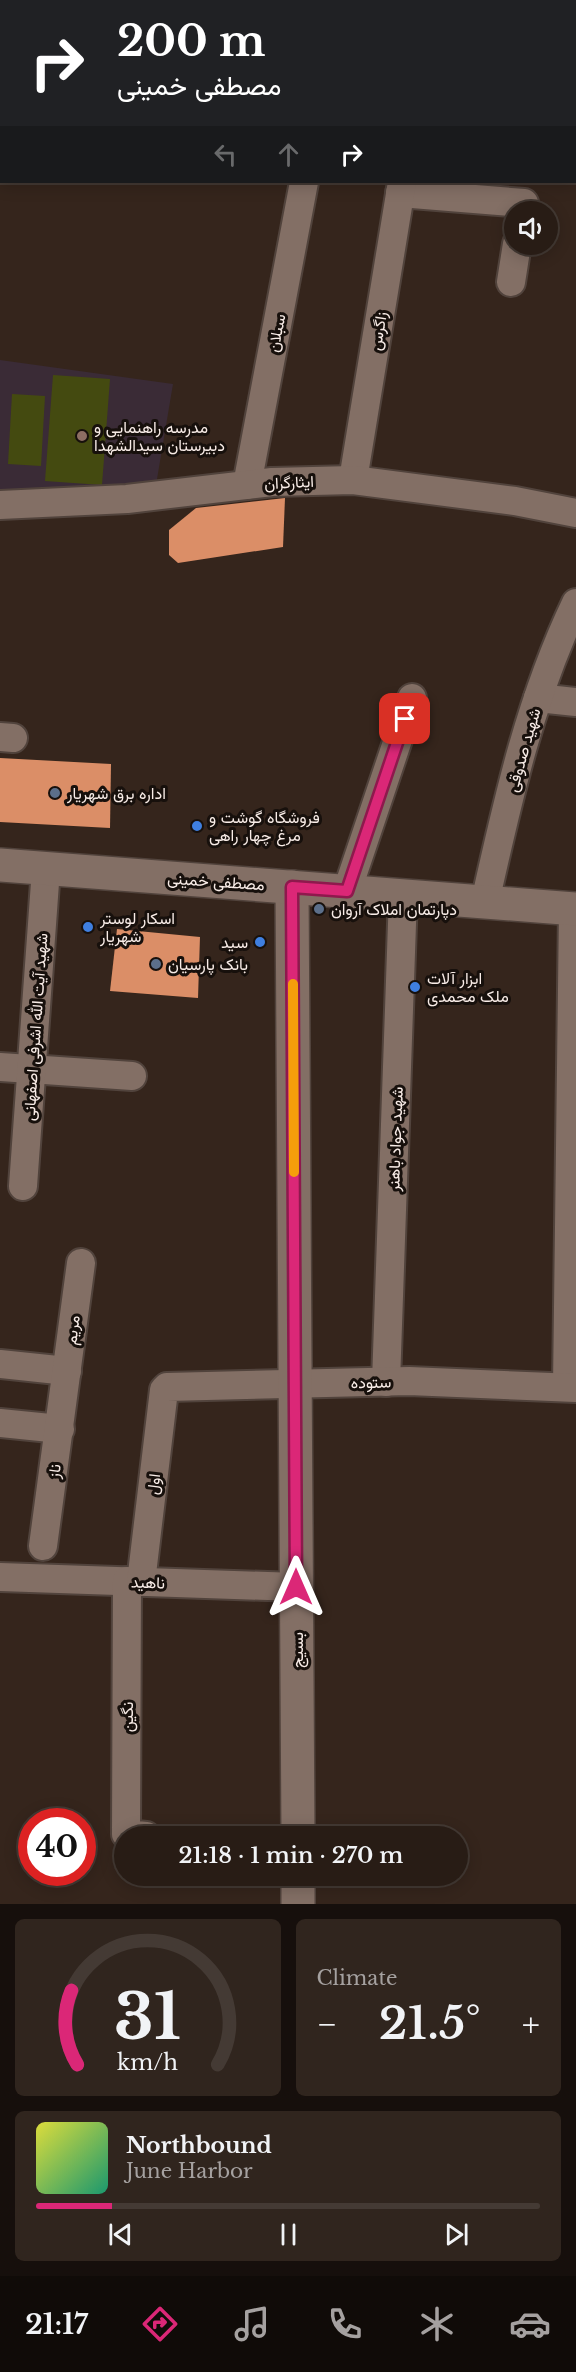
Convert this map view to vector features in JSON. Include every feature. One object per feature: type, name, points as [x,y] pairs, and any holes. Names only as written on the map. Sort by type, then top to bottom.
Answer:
[{"type":"street","name":"سبلان","points":[[247,485],[304,183]]},
{"type":"street","points":[[401,187],[524,199]]},
{"type":"street","name":"زاگرس","points":[[353,480],[401,187]]},
{"type":"street","points":[[511,282],[515,255]]},
{"type":"street","name":"ایثارگران","points":[[0,505],[127,499],[272,482],[353,480],[514,501],[576,513]]},
{"type":"street","name":"شهید صدوقی","points":[[485,902],[510,790],[551,654],[576,603]]},
{"type":"street","points":[[347,891],[412,698]]},
{"type":"street","points":[[538,698],[576,702]]},
{"type":"street","name":"مصطفی خمینی","points":[[0,865],[574,909]]},
{"type":"street","name":"شهید آیت الله اشرفی اصفهانی","points":[[23,1186],[46,869]]},
{"type":"street","name":"بسیج","points":[[292,887],[298,1826]]},
{"type":"street","name":"شهید جواد باهنر","points":[[386,1382],[403,895]]},
{"type":"street","points":[[571,1388],[574,909]]},
{"type":"street","points":[[0,1066],[132,1076]]},
{"type":"street","name":"مریم","points":[[66,1384],[81,1263]]},
{"type":"street","points":[[0,1364],[66,1384]]},
{"type":"street","name":"ستوده","points":[[167,1387],[386,1382],[571,1388]]},
{"type":"street","name":"ناز","points":[[43,1546],[66,1384]]},
{"type":"street","name":"اول","points":[[134,1581],[164,1390],[167,1387]]},
{"type":"street","points":[[0,1423],[60,1429]]},
{"type":"street","name":"ناهید","points":[[0,1577],[296,1587]]},
{"type":"street","name":"نگین","points":[[126,1826],[134,1581]]},
{"type":"street","points":[[298,1886],[298,1904]]},
{"type":"shaded area","name":"مدرسه راهنمایی و دبیرستان سیدالشهدا","points":[[0,360],[173,384],[155,491],[0,489]]},
{"type":"green space","points":[[53,375],[110,379],[102,485],[45,481]]},
{"type":"green space","points":[[12,394],[45,396],[41,466],[8,464]]},
{"type":"building","points":[[285,498],[283,547],[178,563],[169,555],[169,530],[196,508]]},
{"type":"building","name":"اداره برق شهریار","points":[[0,758],[111,764],[110,828],[0,822]]},
{"type":"building","name":"بانک پارسیان","points":[[117,929],[200,937],[198,998],[110,991]]},
{"type":"slow traffic","points":[[293,984],[294,1172]]},
{"type":"place","name":"مدرسه راهنمایی و دبیرستان سیدالشهدا","points":[[82,436]]},
{"type":"place","name":"اداره برق شهریار","points":[[55,793]]},
{"type":"place","name":"فروشگاه گوشت و مرغ چهار راهی","points":[[197,826]]},
{"type":"place","name":"دپارتمان املاک آروان","points":[[319,909]]},
{"type":"place","name":"اسکار لوستر شهریار","points":[[88,927]]},
{"type":"place","name":"سید","points":[[260,942]]},
{"type":"place","name":"بانک پارسیان","points":[[156,964]]},
{"type":"place","name":"ابزار آلات ملک محمدی","points":[[415,987]]},
{"type":"route","points":[[296,1587],[292,887],[347,891],[405,719]]}]
